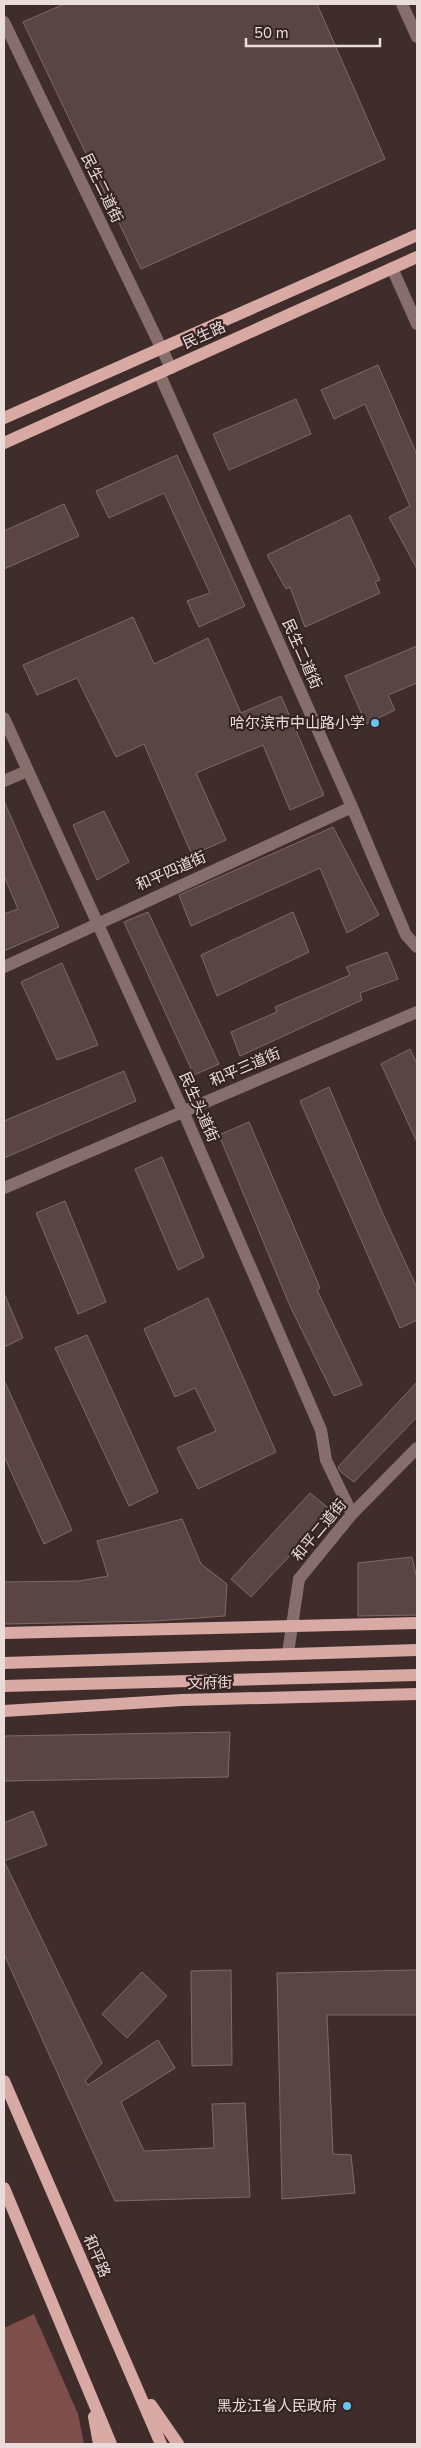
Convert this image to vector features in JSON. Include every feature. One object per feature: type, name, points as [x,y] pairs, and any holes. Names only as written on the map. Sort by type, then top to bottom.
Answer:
[{"type":"main road","name":"民生路","points":[[4,418],[417,235]]},
{"type":"main road","name":"民生路","points":[[4,443],[417,257]]},
{"type":"main road","points":[[4,1633],[417,1623]]},
{"type":"main road","name":"文府街","points":[[4,1663],[417,1650]]},
{"type":"main road","name":"文府街","points":[[4,1686],[417,1675]]},
{"type":"main road","name":"文府街","points":[[4,1711],[182,1700],[417,1694]]},
{"type":"main road","name":"和平路","points":[[4,2081],[161,2444]]},
{"type":"main road","points":[[4,2188],[111,2444]]},
{"type":"main road","points":[[130,2373],[178,2444]]},
{"type":"main road","points":[[90,2395],[99,2444]]},
{"type":"street","points":[[402,4],[417,37]]},
{"type":"street","name":"民生二道街","points":[[4,22],[161,350],[165,370],[406,935],[417,947]]},
{"type":"street","points":[[392,268],[417,324]]},
{"type":"street","name":"民生头道街","points":[[4,718],[183,1111],[321,1430],[326,1460],[352,1514]]},
{"type":"street","points":[[4,781],[28,771]]},
{"type":"street","name":"和平四道街","points":[[4,967],[97,922],[352,807]]},
{"type":"street","name":"和平三道街","points":[[4,1188],[417,1012]]},
{"type":"street","name":"和平二道街","points":[[288,1653],[299,1579],[352,1514],[417,1448]]},
{"type":"shaded area","points":[[34,2314],[78,2414],[84,2444],[4,2444],[4,2328]]},
{"type":"building","points":[[64,4],[317,4],[385,159],[141,269],[23,22]]},
{"type":"building","points":[[378,365],[417,455],[417,569],[389,517],[410,506],[365,404],[334,419],[321,390]]},
{"type":"building","points":[[296,399],[311,434],[229,470],[213,434]]},
{"type":"building","points":[[177,455],[245,606],[199,627],[187,601],[210,593],[164,493],[109,518],[96,491]]},
{"type":"building","points":[[64,504],[79,536],[4,569],[4,531]]},
{"type":"building","points":[[350,515],[380,580],[375,582],[380,593],[305,627],[290,587],[286,589],[267,555]]},
{"type":"building","points":[[133,617],[154,664],[208,638],[241,713],[281,696],[324,795],[290,810],[263,745],[196,773],[226,840],[192,855],[144,744],[116,757],[77,678],[37,695],[23,665]]},
{"type":"building","points":[[417,646],[417,683],[388,695],[395,710],[366,724],[345,676]]},
{"type":"building","points":[[4,801],[59,927],[4,951],[4,914],[18,909],[4,876]]},
{"type":"building","points":[[104,811],[129,862],[97,880],[73,825]]},
{"type":"building","points":[[333,827],[379,915],[347,933],[320,868],[191,926],[179,895]]},
{"type":"building","points":[[148,912],[219,1064],[194,1075],[124,922]]},
{"type":"building","points":[[293,912],[309,952],[217,996],[201,955]]},
{"type":"building","points":[[387,952],[398,979],[360,993],[362,1000],[240,1056],[231,1032],[277,1012],[275,1007],[350,975],[346,967]]},
{"type":"building","points":[[62,963],[98,1045],[57,1060],[21,982]]},
{"type":"building","points":[[410,1049],[417,1064],[417,1142],[381,1064]]},
{"type":"building","points":[[124,1071],[136,1101],[4,1158],[4,1121]]},
{"type":"building","points":[[329,1087],[417,1288],[417,1320],[400,1328],[300,1101]]},
{"type":"building","points":[[249,1122],[320,1288],[317,1290],[362,1385],[334,1396],[290,1306],[219,1135]]},
{"type":"building","points":[[162,1157],[204,1257],[178,1270],[135,1169]]},
{"type":"building","points":[[65,1201],[106,1302],[78,1314],[36,1213]]},
{"type":"building","points":[[4,1293],[23,1338],[4,1347]]},
{"type":"building","points":[[208,1298],[276,1452],[198,1489],[177,1448],[216,1431],[195,1388],[175,1397],[144,1329]]},
{"type":"building","points":[[87,1335],[158,1492],[129,1506],[55,1348]]},
{"type":"building","points":[[4,1380],[72,1530],[44,1544],[4,1456]]},
{"type":"building","points":[[417,1382],[417,1417],[354,1482],[341,1472],[338,1467]]},
{"type":"building","points":[[310,1493],[332,1511],[251,1597],[231,1579]]},
{"type":"building","points":[[182,1519],[201,1564],[227,1584],[225,1616],[155,1621],[4,1624],[4,1582],[79,1581],[108,1576],[97,1541]]},
{"type":"building","points":[[412,1557],[417,1579],[417,1615],[358,1616],[358,1563]]},
{"type":"building","points":[[230,1732],[228,1777],[4,1781],[4,1736]]},
{"type":"building","points":[[33,1811],[47,1845],[4,1861],[4,1823]]},
{"type":"building","points":[[4,1861],[102,2063],[85,2081],[88,2085],[158,2040],[175,2068],[121,2102],[144,2151],[214,2148],[212,2104],[245,2103],[250,2197],[115,2201],[4,1954]]},
{"type":"building","points":[[231,1970],[232,2065],[192,2066],[191,1971]]},
{"type":"building","points":[[417,1970],[417,2015],[327,2015],[333,2154],[351,2155],[355,2193],[282,2199],[277,1973]]},
{"type":"building","points":[[142,1972],[167,1996],[127,2038],[102,2014]]},
{"type":"place","name":"哈尔滨市中山路小学","points":[[375,723]]},
{"type":"place","name":"黑龙江省人民政府","points":[[347,2406]]}]
